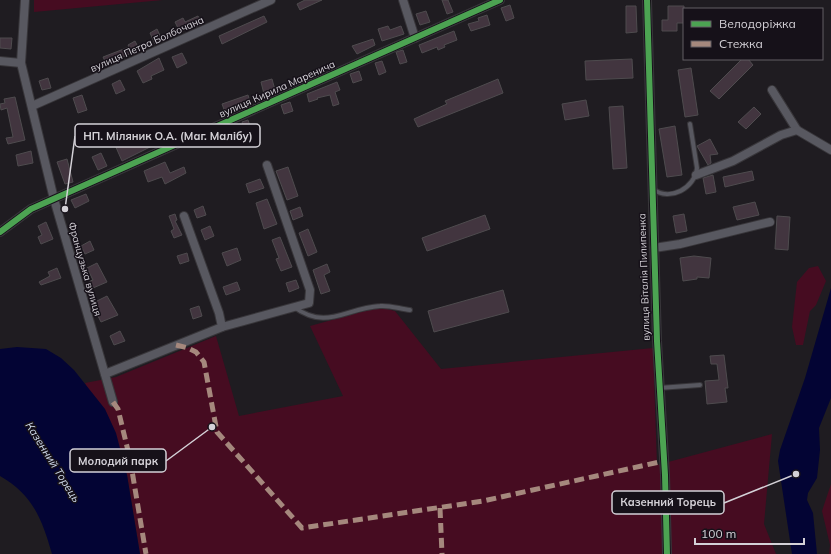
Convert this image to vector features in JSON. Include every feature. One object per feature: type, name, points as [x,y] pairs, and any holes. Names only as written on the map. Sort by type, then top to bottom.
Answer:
[{"type":"street","name":"Французька вулиця","points":[[25,0],[21,63],[54,199],[114,402]]},
{"type":"street","name":"вулиця Петра Болбочана","points":[[32,106],[271,0]]},
{"type":"street","points":[[403,0],[415,38]]},
{"type":"street","name":"вулиця Кирила Маренича","points":[[0,232],[31,210],[54,199],[500,0]]},
{"type":"street","name":"вулиця Віталія Пилипенка","points":[[647,0],[651,188],[658,388],[665,468],[667,554]]},
{"type":"street","points":[[0,61],[21,63]]},
{"type":"street","points":[[772,90],[797,130],[831,150]]},
{"type":"street","points":[[696,175],[733,161],[781,135],[797,130]]},
{"type":"street","points":[[105,374],[222,327],[309,303],[310,290],[267,165]]},
{"type":"street","points":[[184,216],[219,313],[222,327]]},
{"type":"street","points":[[654,248],[680,244],[770,222]]},
{"type":"lane","points":[[651,188],[668,196],[678,193],[688,185],[696,175],[697,168],[690,124]]},
{"type":"lane","points":[[294,307],[306,316],[322,319],[382,305],[410,310]]},
{"type":"lane","points":[[658,388],[700,385]]},
{"type":"shaded area","points":[[34,0],[163,0],[34,12]]},
{"type":"shaded area","points":[[818,266],[826,281],[816,305],[810,311],[803,345],[796,345],[792,327],[797,282],[809,268]]},
{"type":"shaded area","points":[[379,307],[395,311],[441,369],[653,348],[657,465],[772,434],[764,524],[776,554],[140,554],[127,475],[85,383],[116,377],[216,336],[239,416],[343,396],[310,326]]},
{"type":"shaded area","points":[[831,484],[831,554],[829,554],[830,545],[822,511]]},
{"type":"water","points":[[831,288],[831,398],[819,428],[820,450],[817,478],[808,493],[807,500],[813,513],[817,554],[792,554],[778,461],[780,450],[805,378]]},
{"type":"water","points":[[17,347],[46,349],[61,358],[74,370],[105,409],[116,433],[127,475],[140,554],[52,554],[35,509],[21,491],[0,476],[0,349]]},
{"type":"building","points":[[305,0],[322,0],[300,10],[297,4]]},
{"type":"building","points":[[442,0],[448,0],[453,12],[447,14]]},
{"type":"building","points":[[510,5],[514,18],[506,21],[501,8]]},
{"type":"building","points":[[626,6],[636,6],[637,32],[626,33]]},
{"type":"building","points":[[668,6],[684,6],[683,23],[677,23],[677,31],[662,31],[662,20],[668,20]]},
{"type":"building","points":[[426,11],[430,22],[420,25],[416,14]]},
{"type":"building","points":[[487,15],[490,25],[471,31],[468,24],[479,21],[478,18]]},
{"type":"building","points":[[198,16],[202,24],[196,27],[195,25],[180,32],[175,22],[183,18],[185,22]]},
{"type":"building","points":[[264,16],[267,22],[222,44],[219,36]]},
{"type":"building","points":[[388,26],[390,30],[401,26],[404,34],[382,41],[378,29]]},
{"type":"building","points":[[157,29],[162,40],[155,44],[150,33]]},
{"type":"building","points":[[454,31],[457,40],[444,45],[445,47],[438,50],[437,47],[422,53],[419,45]]},
{"type":"building","points":[[0,38],[12,38],[11,49],[0,48]]},
{"type":"building","points":[[373,39],[375,45],[357,54],[352,46]]},
{"type":"building","points":[[135,41],[139,49],[107,65],[103,57],[129,47],[128,45]]},
{"type":"building","points":[[403,50],[407,62],[400,64],[396,52]]},
{"type":"building","points":[[182,53],[187,63],[177,68],[172,57]]},
{"type":"building","points":[[159,58],[164,70],[151,76],[152,79],[143,83],[137,71]]},
{"type":"building","points":[[632,59],[633,78],[586,80],[585,61]]},
{"type":"building","points":[[741,60],[749,60],[753,65],[719,99],[710,91]]},
{"type":"building","points":[[382,61],[386,72],[379,75],[375,63]]},
{"type":"building","points":[[691,68],[698,115],[685,117],[678,70]]},
{"type":"building","points":[[359,71],[362,80],[353,83],[350,74]]},
{"type":"building","points":[[48,78],[51,88],[42,90],[39,81]]},
{"type":"building","points":[[272,79],[275,90],[264,94],[261,82]]},
{"type":"building","points":[[498,79],[503,93],[418,127],[414,119],[447,104],[445,101]]},
{"type":"building","points":[[120,80],[125,90],[116,94],[112,84]]},
{"type":"building","points":[[337,82],[340,90],[335,92],[339,104],[333,106],[330,95],[317,98],[318,99],[309,102],[307,94]]},
{"type":"building","points":[[82,95],[87,110],[78,113],[73,98]]},
{"type":"building","points":[[248,95],[250,102],[225,112],[222,104]]},
{"type":"building","points":[[15,97],[25,140],[8,144],[6,138],[13,137],[7,108],[1,110],[0,104],[5,103],[4,99]]},
{"type":"building","points":[[586,100],[589,116],[565,120],[562,104]]},
{"type":"building","points":[[290,102],[293,111],[284,114],[281,105]]},
{"type":"building","points":[[623,106],[627,168],[613,169],[609,107]]},
{"type":"building","points":[[754,107],[761,114],[746,129],[738,122]]},
{"type":"building","points":[[248,120],[252,132],[255,131],[257,137],[242,142],[240,137],[247,134],[242,122]]},
{"type":"building","points":[[675,126],[682,175],[667,177],[659,129]]},
{"type":"building","points":[[149,133],[154,145],[122,161],[115,145],[123,141],[125,145],[145,138],[144,136]]},
{"type":"building","points":[[710,139],[718,154],[710,155],[711,163],[708,165],[697,146]]},
{"type":"building","points":[[31,151],[33,163],[18,166],[16,155]]},
{"type":"building","points":[[101,153],[107,166],[98,170],[92,157]]},
{"type":"building","points":[[67,159],[73,182],[65,184],[57,162]]},
{"type":"building","points":[[165,162],[170,173],[184,167],[186,173],[165,184],[162,177],[148,182],[144,171]]},
{"type":"building","points":[[288,167],[298,196],[287,200],[276,171]]},
{"type":"building","points":[[752,171],[754,180],[725,187],[723,177]]},
{"type":"building","points":[[713,175],[716,192],[706,194],[703,178]]},
{"type":"building","points":[[260,179],[264,188],[249,193],[246,184]]},
{"type":"building","points":[[86,194],[89,201],[75,208],[71,200]]},
{"type":"building","points":[[267,199],[277,224],[264,229],[256,203]]},
{"type":"building","points":[[755,202],[759,215],[737,220],[733,207]]},
{"type":"building","points":[[203,206],[206,215],[197,218],[194,210]]},
{"type":"building","points":[[300,207],[303,216],[293,220],[290,211]]},
{"type":"building","points":[[175,214],[177,220],[175,221],[182,235],[174,238],[171,231],[174,229],[169,216]]},
{"type":"building","points":[[684,214],[687,231],[676,233],[673,216]]},
{"type":"building","points":[[485,215],[490,229],[427,251],[422,238]]},
{"type":"building","points":[[777,216],[790,217],[788,250],[775,249]]},
{"type":"building","points":[[46,222],[53,239],[41,244],[38,237],[42,235],[38,226]]},
{"type":"building","points":[[210,226],[214,236],[205,240],[201,230]]},
{"type":"building","points":[[308,229],[317,252],[308,256],[299,233]]},
{"type":"building","points":[[280,237],[292,267],[281,271],[276,259],[279,258],[272,240]]},
{"type":"building","points":[[90,241],[94,250],[85,254],[81,246]]},
{"type":"building","points":[[237,248],[241,260],[227,266],[222,253]]},
{"type":"building","points":[[187,253],[189,261],[180,264],[177,256]]},
{"type":"building","points":[[694,256],[711,258],[709,278],[697,277],[697,279],[683,281],[680,258]]},
{"type":"building","points":[[97,263],[107,282],[93,288],[90,281],[93,280],[87,268]]},
{"type":"building","points":[[327,264],[330,272],[324,275],[330,291],[321,294],[313,270]]},
{"type":"building","points":[[57,268],[61,278],[41,285],[39,282],[50,276],[48,272]]},
{"type":"building","points":[[296,280],[299,288],[289,292],[286,283]]},
{"type":"building","points":[[237,282],[240,290],[226,295],[223,287]]},
{"type":"building","points":[[503,290],[509,312],[434,332],[428,311]]},
{"type":"building","points":[[107,296],[118,315],[101,322],[97,314],[100,312],[95,302]]},
{"type":"building","points":[[199,306],[202,316],[193,319],[190,309]]},
{"type":"building","points":[[120,331],[125,341],[114,345],[110,336]]},
{"type":"building","points":[[724,355],[728,388],[725,388],[727,402],[707,404],[705,381],[719,380],[717,364],[711,364],[710,356]]},
{"type":"marked path","points":[[176,345],[196,352],[204,362],[217,432],[302,528],[483,501],[664,461]]},
{"type":"marked path","points":[[113,402],[118,409],[130,459],[146,554]]},
{"type":"marked path","points":[[440,508],[442,554]]},
{"type":"cycle path","points":[[0,232],[31,209],[500,0]]},
{"type":"cycle path","points":[[647,0],[657,341],[665,475],[667,554]]},
{"type":"place","name":"НП. Міляник О.А. (Маг. Малібу)","points":[[65,209]]},
{"type":"place","name":"Молодий парк","points":[[212,427]]},
{"type":"place","name":"Казенний Торець","points":[[796,474]]}]
